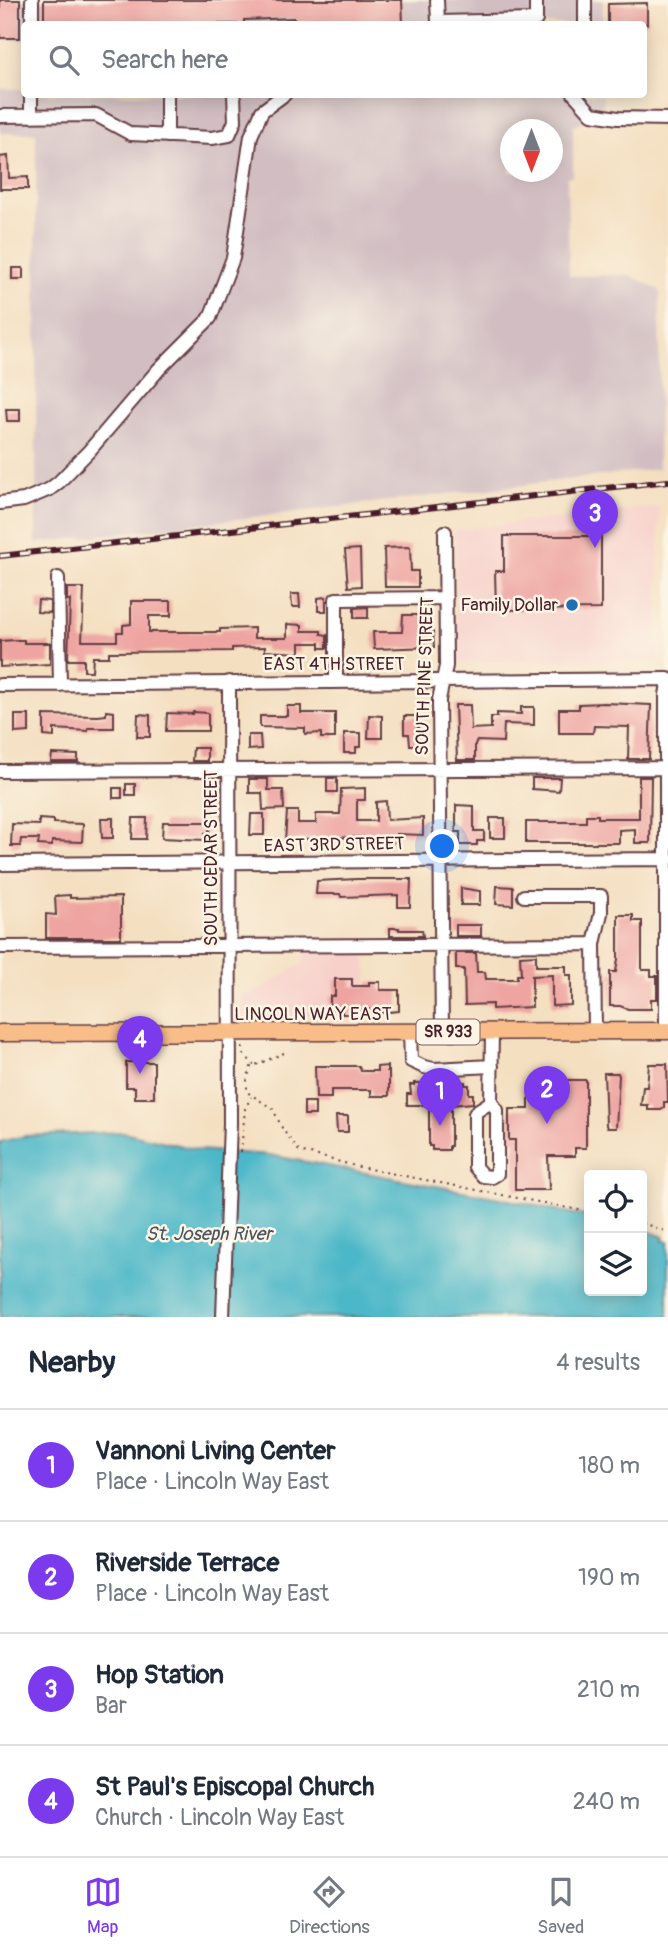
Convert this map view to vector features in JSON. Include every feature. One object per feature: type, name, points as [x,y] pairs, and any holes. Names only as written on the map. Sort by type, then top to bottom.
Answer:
[{"type":"main road","name":"LINCOLN WAY EAST","points":[[0,1033],[667,1031]]},
{"type":"street","points":[[32,0],[32,21]]},
{"type":"street","points":[[437,0],[438,21]]},
{"type":"street","points":[[503,21],[536,20],[536,0]]},
{"type":"street","points":[[585,0],[585,21]]},
{"type":"street","points":[[31,116],[32,98]]},
{"type":"street","points":[[167,98],[167,136]]},
{"type":"street","points":[[0,116],[96,115],[131,134],[212,138],[229,135],[234,121],[234,98]]},
{"type":"street","points":[[0,503],[24,500],[50,489],[89,451],[159,369],[210,318],[233,258],[251,136],[262,111],[280,98]]},
{"type":"street","points":[[578,98],[592,114],[618,118],[668,119]]},
{"type":"street","name":"SOUTH PINE STREET","points":[[442,1032],[439,700],[446,666],[445,532]]},
{"type":"street","points":[[58,578],[60,685]]},
{"type":"street","points":[[336,681],[335,599],[446,598]]},
{"type":"street","name":"EAST 4TH STREET","points":[[0,685],[443,680],[668,682]]},
{"type":"street","name":"SOUTH CEDAR STREET","points":[[223,1317],[236,1034],[228,946],[229,682]]},
{"type":"street","points":[[667,1031],[668,682]]},
{"type":"street","points":[[0,771],[666,768]]},
{"type":"street","name":"EAST 3RD STREET","points":[[0,864],[667,859]]},
{"type":"street","points":[[524,896],[601,896],[601,913],[594,944],[595,1031]]},
{"type":"street","points":[[0,947],[594,944]]},
{"type":"street","points":[[410,1032],[411,1060],[424,1067],[492,1066]]},
{"type":"street","points":[[491,1102],[475,1114],[475,1167],[483,1176],[492,1177],[497,1174],[497,1110],[491,1102],[492,1032]]},
{"type":"path","points":[[236,1034],[243,1054],[255,1066]]},
{"type":"path","points":[[284,1054],[251,1067],[247,1092],[273,1109],[283,1130],[299,1151],[359,1167],[584,1211]]},
{"type":"path","points":[[244,1126],[245,1109],[252,1096]]},
{"type":"path","points":[[647,1225],[668,1232]]},
{"type":"shaded area","points":[[0,0],[29,0],[29,21],[21,21],[21,40],[0,40]]},
{"type":"shaded area","points":[[37,0],[603,0],[603,21],[37,21]]},
{"type":"shaded area","points":[[0,89],[21,89],[21,98],[603,98],[603,107],[573,127],[573,176],[567,177],[569,276],[629,275],[660,290],[658,469],[36,543],[36,133],[0,133]]},
{"type":"shaded area","points":[[659,507],[658,661],[456,662],[455,530]]},
{"type":"shaded area","points":[[305,950],[366,950],[367,1016],[242,1016],[242,994],[252,994],[304,963]]},
{"type":"water","name":"St. Joseph River","points":[[123,1132],[199,1150],[269,1155],[584,1216],[584,1296],[647,1296],[647,1231],[664,1237],[663,1241],[668,1241],[668,1317],[0,1317],[0,1142],[25,1136]]},
{"type":"building","points":[[0,0],[20,0],[20,38],[0,38]]},
{"type":"building","points":[[44,0],[402,0],[403,21],[294,21],[294,18],[244,21],[44,21]]},
{"type":"building","points":[[647,3],[647,21],[608,21],[608,4]]},
{"type":"building","points":[[8,156],[9,178],[28,177],[28,189],[0,189],[0,157]]},
{"type":"building","points":[[12,268],[23,268],[23,279],[12,279]]},
{"type":"building","points":[[6,409],[20,409],[20,421],[7,421]]},
{"type":"building","points":[[504,536],[601,536],[601,609],[496,610],[495,571],[504,571]]},
{"type":"building","points":[[410,547],[411,571],[418,571],[418,587],[385,587],[384,548]]},
{"type":"building","points":[[360,549],[361,586],[348,587],[345,550]]},
{"type":"building","points":[[67,588],[84,588],[82,641],[117,641],[117,632],[123,632],[123,625],[131,624],[131,601],[171,601],[171,616],[149,616],[149,632],[220,632],[220,629],[254,628],[254,638],[287,638],[287,624],[302,625],[302,631],[321,631],[321,634],[327,635],[327,648],[320,648],[320,643],[300,643],[300,653],[265,651],[265,647],[232,648],[232,651],[109,652],[109,657],[93,657],[92,671],[84,671],[84,660],[68,660],[70,600],[67,600]]},
{"type":"building","points":[[291,594],[299,594],[300,607],[292,607]]},
{"type":"building","points":[[326,597],[326,611],[318,611],[318,598]]},
{"type":"building","points":[[38,600],[50,601],[50,613],[37,612]]},
{"type":"building","points":[[368,607],[368,618],[354,618],[354,608]]},
{"type":"building","points":[[403,615],[427,615],[428,632],[433,632],[434,647],[374,649],[373,632],[402,632]]},
{"type":"building","points":[[24,640],[24,643],[50,643],[50,664],[0,667],[0,641]]},
{"type":"building","points":[[579,704],[651,705],[649,759],[628,759],[629,727],[594,726],[593,733],[559,733],[559,709],[579,709]]},
{"type":"building","points":[[455,705],[470,705],[471,729],[491,728],[491,717],[497,717],[497,713],[521,714],[521,707],[534,707],[534,725],[504,724],[503,742],[477,741],[475,760],[457,760]]},
{"type":"building","points":[[287,706],[301,706],[301,713],[335,713],[335,738],[321,738],[321,733],[305,734],[305,728],[260,727],[260,716],[287,716]]},
{"type":"building","points":[[106,711],[114,712],[114,728],[88,728],[88,731],[54,729],[54,737],[44,736],[44,715],[98,716],[106,715]]},
{"type":"building","points":[[167,713],[208,713],[208,731],[166,731]]},
{"type":"building","points":[[138,714],[150,715],[150,737],[137,737]]},
{"type":"building","points":[[15,715],[29,715],[29,732],[15,733]]},
{"type":"building","points":[[369,715],[382,716],[382,738],[368,738]]},
{"type":"building","points":[[404,716],[418,716],[418,745],[410,745],[409,734],[404,734]]},
{"type":"building","points":[[344,733],[361,733],[361,747],[356,747],[356,753],[344,753]]},
{"type":"building","points":[[248,735],[260,735],[261,749],[248,750]]},
{"type":"building","points":[[193,748],[207,748],[207,761],[192,761]]},
{"type":"building","points":[[52,754],[78,755],[78,762],[51,762]]},
{"type":"building","points":[[639,777],[651,777],[650,843],[635,843],[635,829],[619,830],[619,843],[526,843],[526,822],[586,822],[586,815],[598,815],[598,818],[639,818]]},
{"type":"building","points":[[327,778],[337,778],[337,792],[327,792]]},
{"type":"building","points":[[532,778],[560,778],[559,791],[532,789]]},
{"type":"building","points":[[249,779],[268,779],[268,790],[283,790],[284,809],[263,810],[262,793],[249,793]]},
{"type":"building","points":[[126,784],[135,784],[135,795],[126,795]]},
{"type":"building","points":[[113,788],[122,788],[122,798],[113,798]]},
{"type":"building","points":[[365,788],[365,800],[357,800],[357,821],[376,821],[376,802],[386,801],[387,820],[423,818],[423,835],[397,834],[397,842],[325,837],[285,841],[287,811],[298,811],[298,823],[316,823],[316,814],[340,814],[341,789]]},
{"type":"building","points":[[456,805],[474,806],[474,831],[484,831],[484,841],[477,841],[477,845],[460,845],[460,832],[456,832]]},
{"type":"building","points":[[251,814],[264,814],[264,835],[250,835]]},
{"type":"building","points":[[101,818],[113,818],[113,838],[102,838]]},
{"type":"building","points":[[133,818],[147,818],[146,839],[132,839]]},
{"type":"building","points":[[490,818],[505,818],[505,838],[490,838]]},
{"type":"building","points":[[39,819],[53,820],[53,823],[83,824],[82,842],[52,841],[52,846],[38,845],[39,839],[21,839],[20,846],[11,846],[12,824],[39,825]]},
{"type":"building","points":[[163,822],[210,822],[209,833],[205,833],[205,840],[162,838]]},
{"type":"building","points":[[411,879],[410,907],[398,907],[398,895],[341,897],[340,894],[316,894],[317,881]]},
{"type":"building","points":[[497,886],[513,887],[513,905],[496,904]]},
{"type":"building","points":[[461,888],[480,891],[480,905],[461,905]]},
{"type":"building","points":[[70,895],[70,898],[121,897],[121,938],[46,938],[46,914],[56,915],[55,896]]},
{"type":"building","points":[[618,915],[633,915],[633,921],[642,921],[642,970],[651,970],[651,976],[657,976],[657,999],[651,999],[651,1009],[610,1006],[610,972],[616,972],[618,959]]},
{"type":"building","points":[[456,925],[481,925],[481,936],[456,936]]},
{"type":"building","points":[[390,928],[422,930],[423,936],[390,936]]},
{"type":"building","points":[[456,953],[476,953],[477,972],[485,972],[486,979],[517,979],[517,975],[521,975],[520,956],[536,955],[536,966],[566,966],[566,975],[571,975],[571,1005],[552,1006],[552,975],[532,976],[532,1007],[492,1009],[492,1004],[465,1005],[464,969],[456,969]]},
{"type":"building","points":[[335,979],[352,979],[352,986],[369,986],[369,982],[380,982],[380,990],[399,990],[399,1011],[369,1014],[369,1009],[352,1009],[352,1014],[342,1014],[342,1009],[330,1009],[330,996],[335,996]]},
{"type":"building","points":[[126,1062],[154,1062],[154,1098],[135,1098],[135,1087],[126,1087]]},
{"type":"building","points":[[649,1064],[667,1064],[668,1102],[664,1102],[664,1108],[661,1110],[648,1110],[648,1105],[641,1105],[643,1087],[647,1087]]},
{"type":"building","points":[[315,1066],[359,1066],[361,1071],[377,1071],[377,1067],[387,1066],[389,1096],[371,1096],[371,1090],[331,1090],[331,1098],[316,1098]]},
{"type":"building","points":[[604,1073],[618,1073],[619,1076],[616,1128],[607,1128],[606,1125]]},
{"type":"building","points":[[556,1080],[586,1080],[586,1148],[575,1148],[575,1156],[548,1156],[549,1190],[515,1190],[515,1140],[509,1140],[509,1109],[529,1109],[529,1086],[556,1086]]},
{"type":"building","points":[[465,1082],[465,1085],[469,1085],[469,1094],[473,1094],[473,1103],[451,1105],[451,1146],[449,1150],[432,1150],[432,1146],[429,1146],[429,1105],[407,1105],[407,1094],[411,1094],[410,1085]]},
{"type":"building","points":[[304,1102],[315,1102],[315,1115],[304,1115]]},
{"type":"building","points":[[336,1116],[348,1116],[348,1132],[337,1132]]},
{"type":"railway","points":[[0,556],[668,481]]},
{"type":"place","name":"Hop Station","points":[[595,548]]},
{"type":"place","name":"Family Dollar","points":[[572,605]]},
{"type":"place","name":"St Paul's Episcopal Church","points":[[140,1074]]},
{"type":"place","name":"Riverside Terrace","points":[[547,1124]]},
{"type":"place","name":"Vannoni Living Center","points":[[440,1126]]}]
